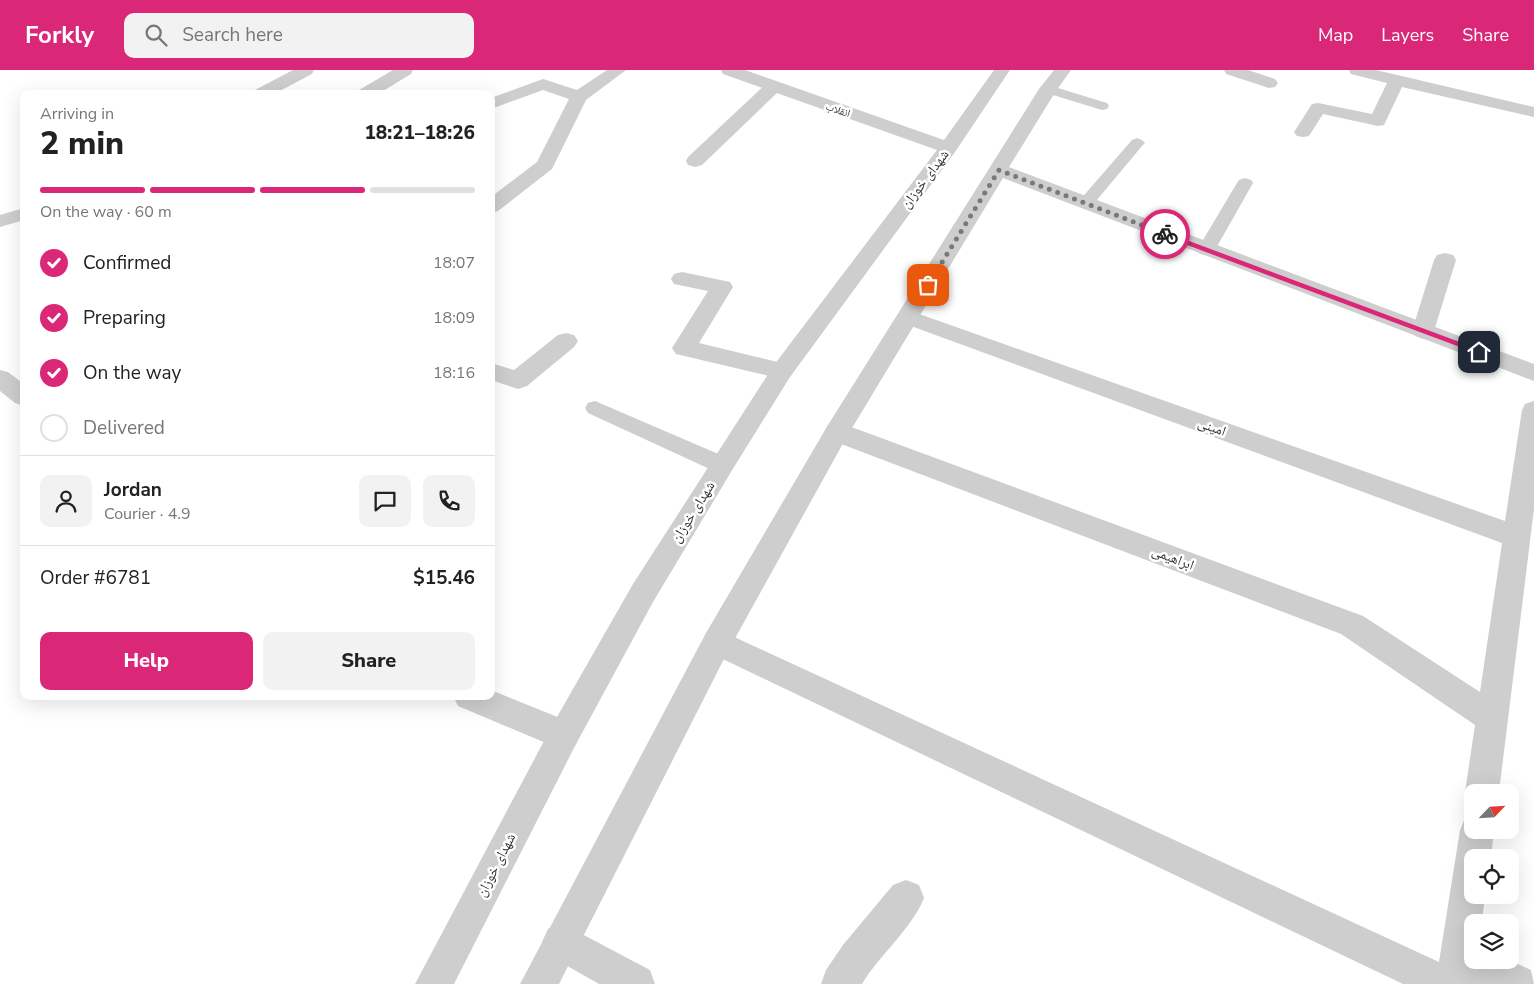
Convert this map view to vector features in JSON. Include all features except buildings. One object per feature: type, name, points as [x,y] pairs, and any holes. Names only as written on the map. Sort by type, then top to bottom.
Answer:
[{"type":"street","points":[[268,90],[306,70]]},
{"type":"street","points":[[373,90],[406,70]]},
{"type":"street","points":[[495,204],[545,165],[579,97],[618,70]]},
{"type":"street","name":"انقلاب","points":[[729,70],[948,148]]},
{"type":"street","name":"شهدای خوزان","points":[[434,984],[564,735],[643,593],[722,465],[782,371],[948,148],[1002,70]]},
{"type":"street","points":[[1232,70],[1269,83]]},
{"type":"street","points":[[1357,70],[1396,81],[1534,112]]},
{"type":"street","points":[[539,984],[717,642],[837,432],[1056,80]]},
{"type":"street","points":[[1302,132],[1318,108],[1378,121],[1396,81]]},
{"type":"street","points":[[495,102],[543,84],[579,97]]},
{"type":"street","points":[[695,161],[773,87]]},
{"type":"street","points":[[999,170],[1084,204],[1534,372]]},
{"type":"street","points":[[0,221],[20,215]]},
{"type":"street","points":[[1423,331],[1445,260]]},
{"type":"street","points":[[682,278],[722,287],[684,348],[782,371]]},
{"type":"street","name":"امینی","points":[[908,317],[1517,537]]},
{"type":"street","points":[[495,372],[518,380],[566,341]]},
{"type":"street","points":[[0,378],[20,394]]},
{"type":"street","points":[[1483,784],[1534,410]]},
{"type":"street","name":"ابراهیمی","points":[[837,432],[1352,625],[1492,718]]},
{"type":"street","points":[[717,642],[1453,974],[1517,984]]},
{"type":"street","points":[[480,700],[564,735]]},
{"type":"street","points":[[840,984],[856,958],[906,898]]},
{"type":"street","points":[[1453,974],[1465,904]]},
{"type":"street","points":[[561,942],[636,984]]},
{"type":"lane","points":[[1056,80],[1102,106]]},
{"type":"lane","points":[[1084,204],[1137,143]]},
{"type":"lane","points":[[1206,250],[1245,183]]},
{"type":"lane","points":[[595,408],[722,465]]},
{"type":"way so far","points":[[928,285],[999,170],[1165,234]]},
{"type":"route","points":[[1165,234],[1479,352]]}]
